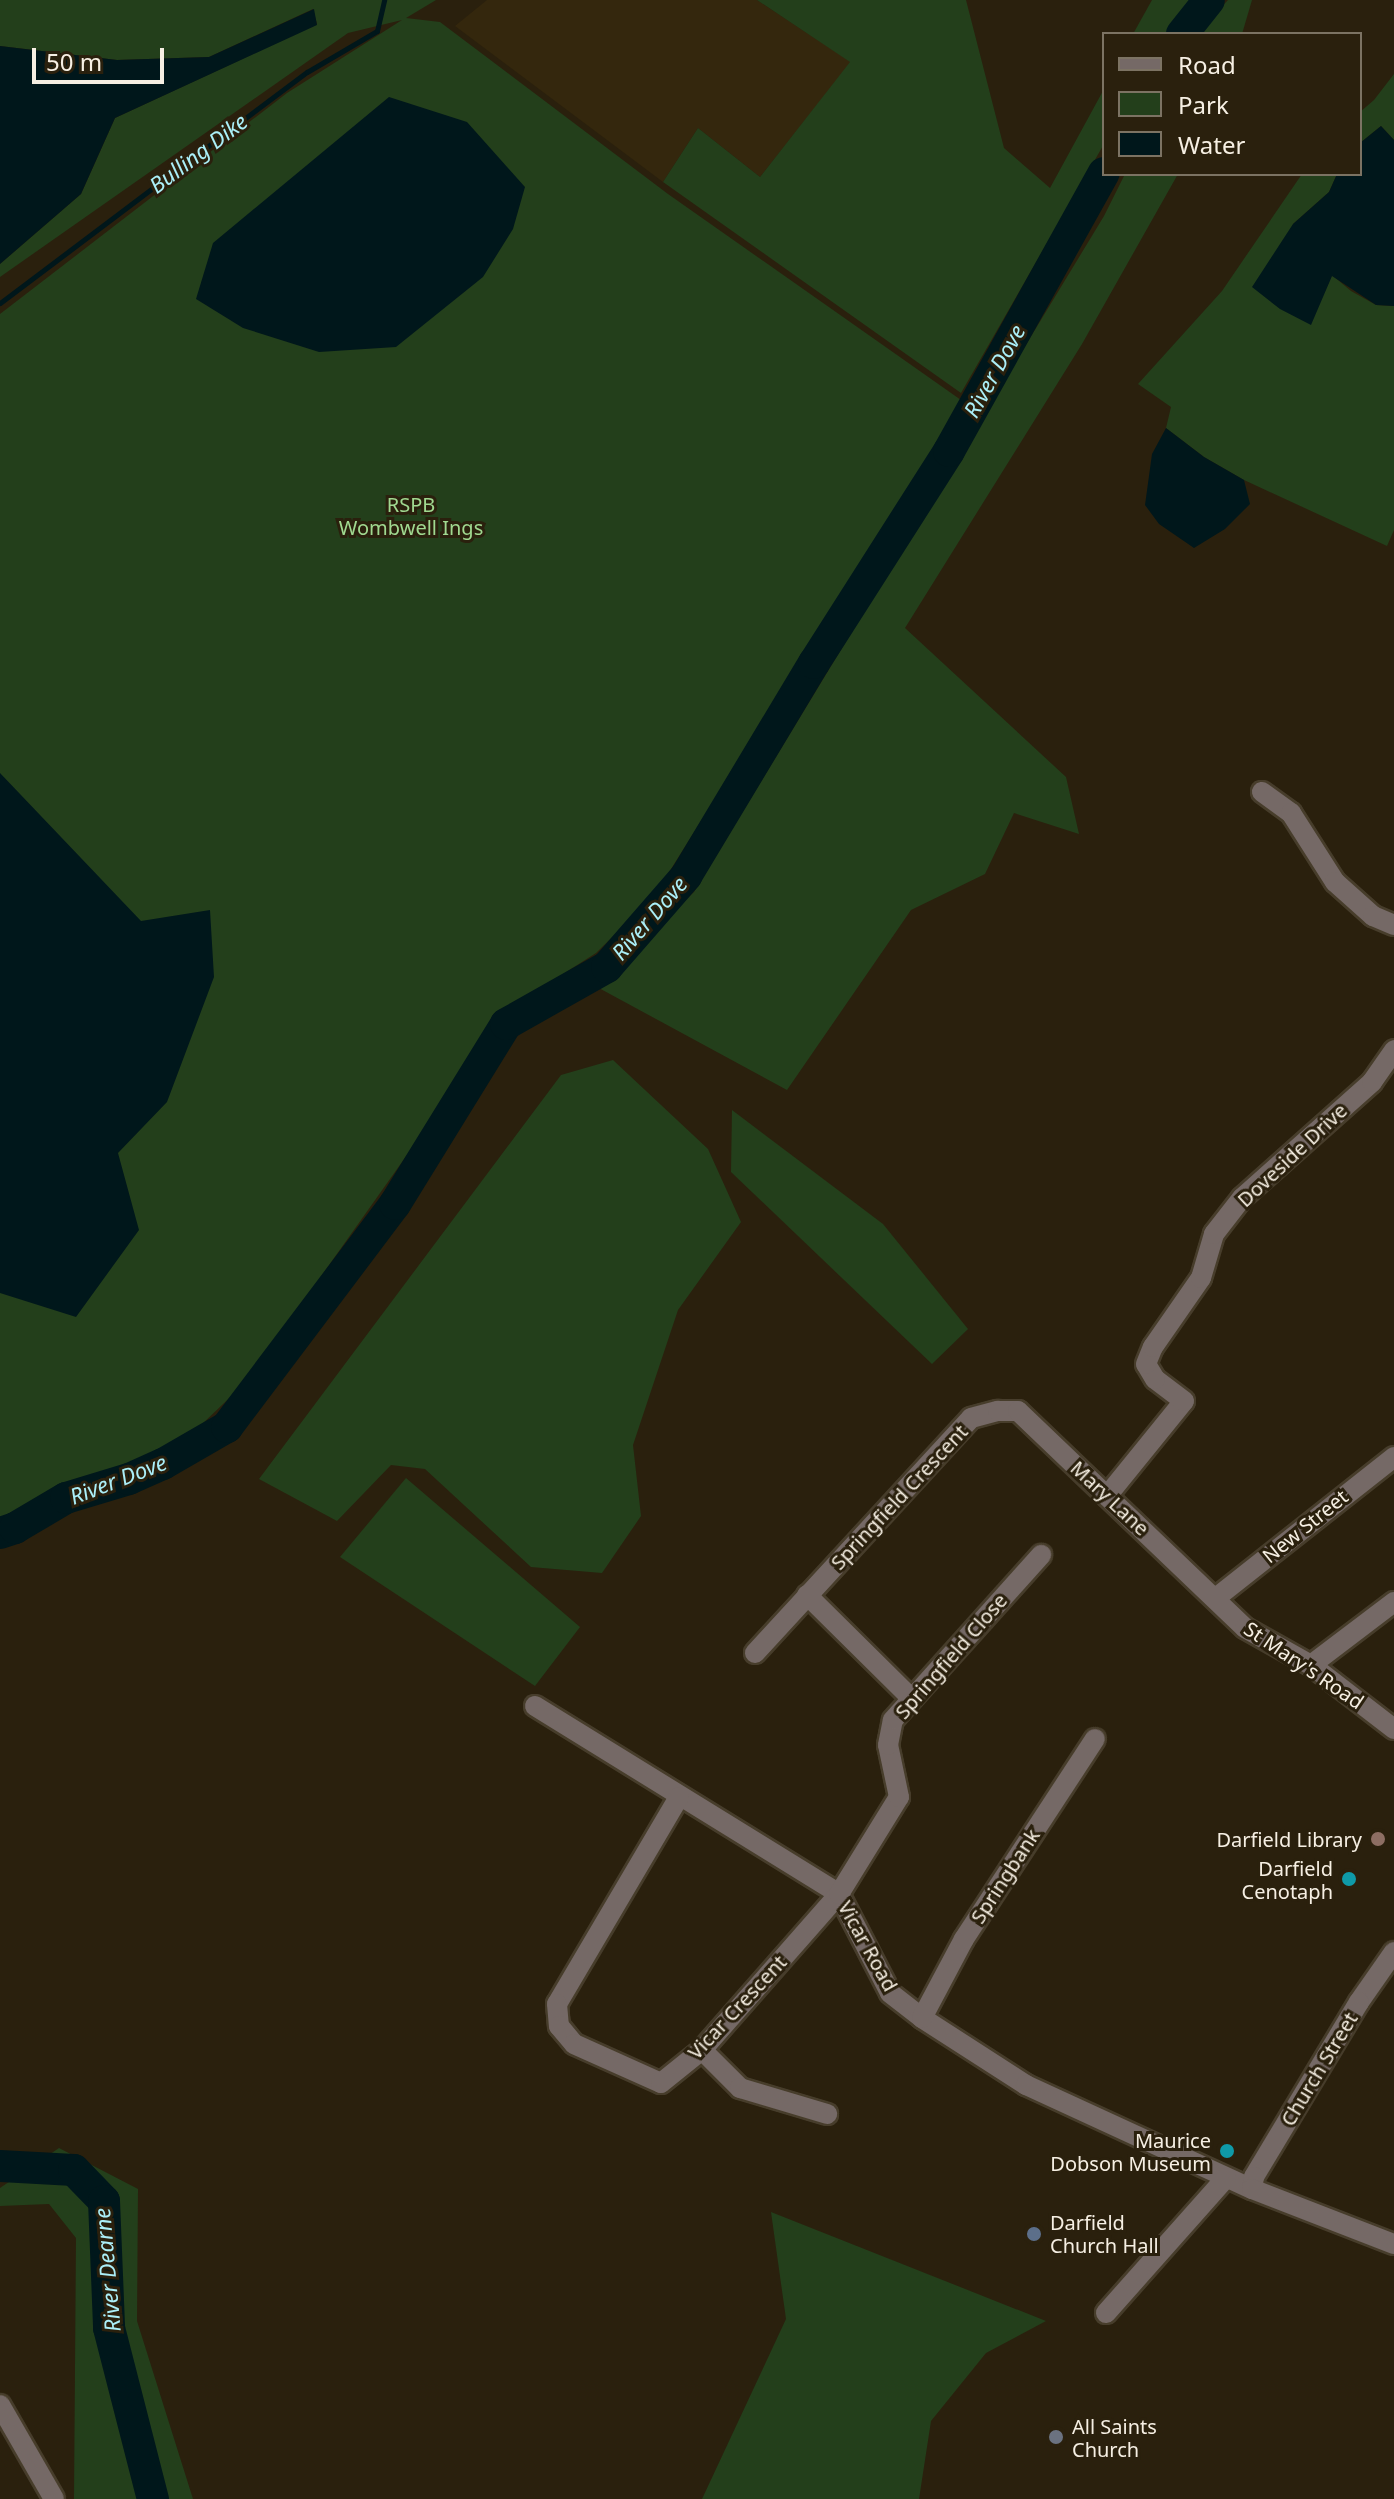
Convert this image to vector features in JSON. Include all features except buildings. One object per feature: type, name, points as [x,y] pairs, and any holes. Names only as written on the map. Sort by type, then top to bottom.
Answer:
[{"type":"street","points":[[1262,792],[1291,813],[1335,882],[1373,916],[1394,925]]},
{"type":"street","name":"Doveside Drive","points":[[1107,1496],[1184,1401],[1155,1379],[1146,1364],[1153,1347],[1201,1278],[1214,1234],[1242,1198],[1372,1082],[1394,1050]]},
{"type":"street","name":"Mary Lane","points":[[998,1411],[1018,1411],[1217,1597]]},
{"type":"street","name":"Springfield Crescent","points":[[755,1653],[971,1418],[998,1411]]},
{"type":"street","name":"New Street","points":[[1217,1597],[1394,1457]]},
{"type":"street","name":"Springfield Close","points":[[839,1894],[899,1797],[888,1745],[893,1720],[910,1697],[1041,1555]]},
{"type":"street","points":[[807,1595],[910,1697]]},
{"type":"street","name":"St Mary's Road","points":[[1217,1597],[1245,1628],[1311,1665],[1394,1729]]},
{"type":"street","points":[[1311,1665],[1394,1602]]},
{"type":"street","name":"Vicar Road","points":[[535,1706],[839,1894],[890,1993],[922,2018],[1026,2085],[1226,2178],[1394,2244]]},
{"type":"street","name":"Springbank","points":[[922,2018],[964,1939],[1095,1739]]},
{"type":"street","name":"Vicar Crescent","points":[[679,1797],[557,2004],[559,2026],[574,2044],[661,2083],[702,2050],[839,1894]]},
{"type":"street","name":"Church Street","points":[[1252,2189],[1254,2177],[1342,2029],[1394,1952]]},
{"type":"street","points":[[702,2050],[740,2088],[827,2114]]},
{"type":"street","points":[[1106,2313],[1226,2178]]},
{"type":"street","points":[[0,2405],[54,2499]]},
{"type":"shaded area","points":[[487,0],[757,0],[851,62],[760,177],[698,128],[663,182],[455,26]]},
{"type":"green space","name":"RSPB Wombwell Ings","points":[[0,0],[436,0],[406,18],[440,22],[668,194],[961,400],[937,446],[654,896],[596,953],[496,1017],[419,1138],[247,1381],[198,1428],[144,1460],[88,1480],[0,1521],[0,314],[287,93],[402,20],[348,33],[0,277],[0,264],[81,194],[115,118],[317,24],[313,9],[209,57],[117,60],[0,46]]},
{"type":"green space","points":[[757,0],[966,0],[1004,148],[1050,188],[1102,93],[1102,147],[961,393],[663,182],[698,128],[760,177],[850,62]]},
{"type":"green space","points":[[1152,0],[1193,0],[1169,32],[1134,32]]},
{"type":"green space","points":[[1228,0],[1252,0],[1243,32],[1199,32]]},
{"type":"green space","points":[[1394,74],[1394,140],[1381,126],[1362,141],[1362,110]]},
{"type":"green space","points":[[1124,176],[1177,176],[1082,344],[905,628],[1066,777],[1079,834],[1014,813],[985,874],[911,910],[787,1090],[597,987],[694,892],[1104,216]]},
{"type":"green space","points":[[1301,176],[1336,176],[1329,192],[1293,224],[1310,324],[1332,275],[1351,291],[1376,305],[1394,306],[1394,530],[1387,546],[1244,480],[1204,457],[1166,428],[1171,407],[1138,384],[1222,291]]},
{"type":"green space","points":[[613,1060],[708,1149],[741,1222],[678,1310],[633,1445],[641,1516],[602,1573],[531,1567],[425,1469],[391,1465],[337,1521],[259,1479],[561,1075]]},
{"type":"green space","points":[[732,1110],[883,1224],[968,1329],[932,1364],[731,1172]]},
{"type":"green space","points":[[406,1478],[580,1627],[535,1686],[340,1557]]},
{"type":"green space","points":[[59,2148],[138,2189],[137,2321],[193,2499],[74,2499],[76,2238],[49,2204],[0,2206],[0,2188]]},
{"type":"green space","points":[[771,2212],[1046,2321],[986,2353],[931,2421],[919,2499],[702,2499],[786,2319]]},
{"type":"water","points":[[314,9],[317,25],[115,118],[81,194],[0,264],[0,46],[117,60],[209,57]]},
{"type":"water","points":[[389,97],[467,122],[525,187],[513,229],[483,277],[396,347],[319,352],[243,328],[196,299],[213,243]]},
{"type":"water","points":[[1381,126],[1394,140],[1394,306],[1376,305],[1332,276],[1311,325],[1280,309],[1252,287],[1293,224],[1329,192],[1336,176],[1362,176],[1362,141]]},
{"type":"water","points":[[1166,428],[1204,457],[1244,480],[1250,504],[1225,529],[1194,548],[1159,524],[1145,505],[1152,454]]},
{"type":"water","points":[[0,773],[141,921],[210,910],[214,977],[167,1102],[118,1153],[139,1230],[76,1317],[0,1293]]},
{"type":"waterway","name":"Bulling Dike","points":[[0,303],[307,72],[377,31],[384,0]]},
{"type":"waterway","name":"River Dove","points":[[1184,32],[1209,0]]},
{"type":"waterway","name":"River Dove","points":[[0,1533],[15,1528],[66,1498],[129,1479],[163,1464],[227,1427],[395,1204],[506,1024],[607,967],[686,876],[814,663],[949,451],[1102,176]]},
{"type":"waterway","name":"River Dearne","points":[[0,2166],[74,2170],[104,2201],[109,2328],[153,2499]]},
{"type":"place","name":"Darfield Library","points":[[1378,1839]]},
{"type":"place","name":"Darfield Cenotaph","points":[[1349,1879]]},
{"type":"place","name":"Maurice Dobson Museum","points":[[1227,2151]]},
{"type":"place","name":"Darfield Church Hall","points":[[1034,2234]]},
{"type":"place","name":"All Saints Church","points":[[1056,2437]]}]
